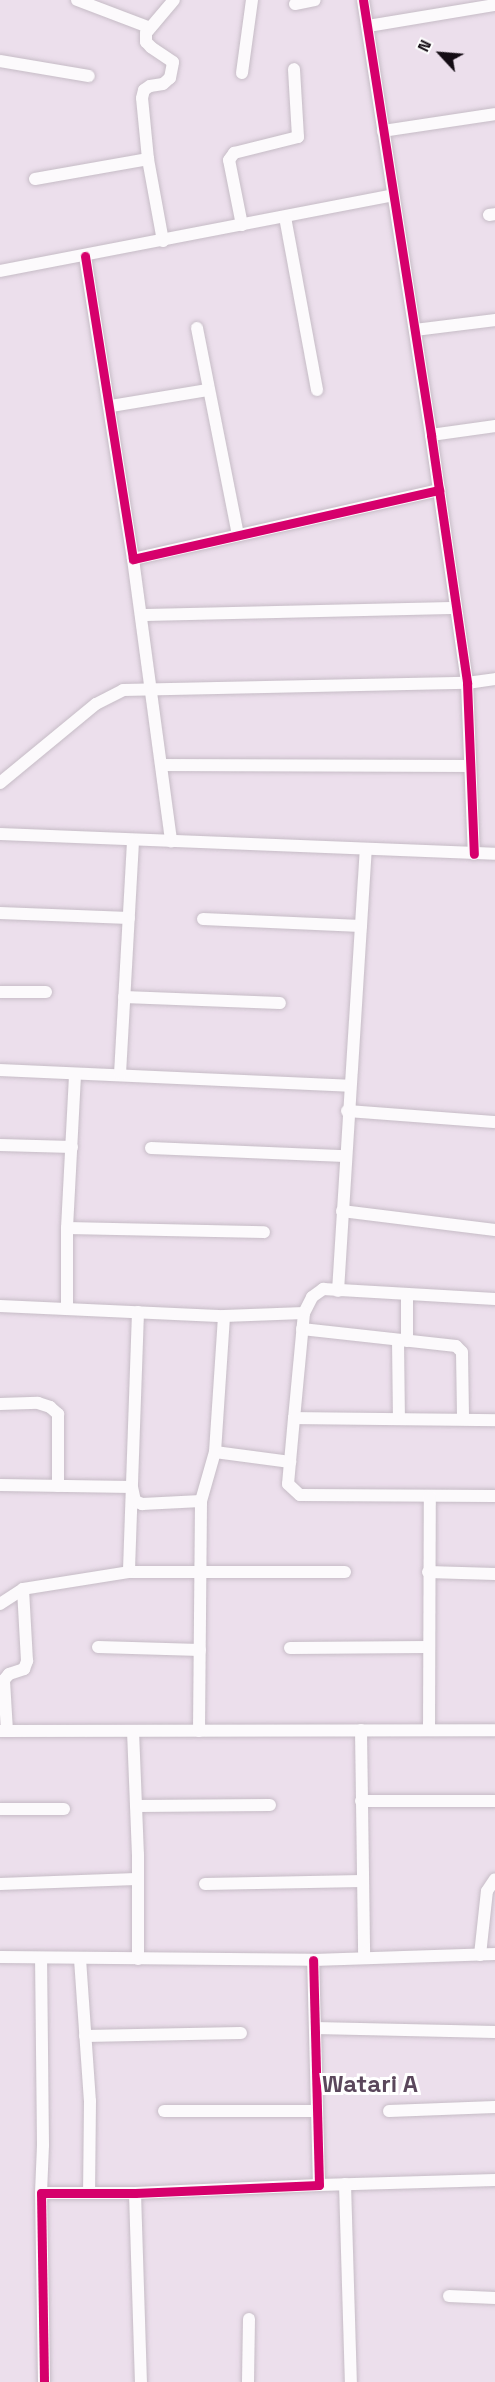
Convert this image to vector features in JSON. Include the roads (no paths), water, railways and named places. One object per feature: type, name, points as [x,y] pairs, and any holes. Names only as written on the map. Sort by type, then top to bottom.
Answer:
[{"type":"street","points":[[77,0],[148,27]]},
{"type":"street","points":[[163,241],[148,159],[142,98],[144,90],[150,86],[167,82],[174,65],[170,59],[146,42],[148,27],[174,0]]},
{"type":"street","points":[[242,73],[252,0]]},
{"type":"street","points":[[295,4],[315,0]]},
{"type":"street","points":[[363,0],[467,683],[474,854]]},
{"type":"street","points":[[368,26],[495,5]]},
{"type":"street","points":[[0,61],[89,76]]},
{"type":"street","points":[[242,225],[229,160],[234,153],[298,137],[294,69]]},
{"type":"street","points":[[383,131],[495,114]]},
{"type":"street","points":[[34,179],[148,159]]},
{"type":"street","points":[[0,271],[393,195]]},
{"type":"street","points":[[285,217],[317,390]]},
{"type":"street","points":[[85,256],[111,406],[152,689],[171,841]]},
{"type":"street","points":[[415,330],[495,320]]},
{"type":"street","points":[[197,328],[238,535]]},
{"type":"street","points":[[111,406],[208,390]]},
{"type":"street","points":[[431,435],[495,426]]},
{"type":"street","points":[[133,559],[439,490]]},
{"type":"street","points":[[141,615],[456,608]]},
{"type":"street","points":[[0,783],[96,704],[123,690],[467,683],[495,679]]},
{"type":"street","points":[[162,765],[470,766]]},
{"type":"street","points":[[0,834],[495,854]]},
{"type":"street","points":[[120,1074],[133,840]]},
{"type":"street","points":[[338,1291],[347,1111],[366,850]]},
{"type":"street","points":[[0,913],[129,918]]},
{"type":"street","points":[[203,919],[361,926]]},
{"type":"street","points":[[0,992],[46,992]]},
{"type":"street","points":[[124,998],[280,1002]]},
{"type":"street","points":[[0,1070],[349,1086]]},
{"type":"street","points":[[67,1308],[67,1228],[75,1074]]},
{"type":"street","points":[[347,1111],[495,1122]]},
{"type":"street","points":[[0,1145],[72,1147]]},
{"type":"street","points":[[152,1148],[345,1156]]},
{"type":"street","points":[[342,1211],[495,1230]]},
{"type":"street","points":[[67,1228],[264,1232]]},
{"type":"street","points":[[495,1299],[322,1289],[312,1297],[304,1314],[302,1329],[288,1484],[300,1495],[495,1496]]},
{"type":"street","points":[[399,1419],[402,1340],[407,1294]]},
{"type":"street","points":[[0,1306],[224,1316],[304,1314]]},
{"type":"street","points":[[129,1572],[138,1312]]},
{"type":"street","points":[[199,1731],[201,1501],[215,1452],[224,1316]]},
{"type":"street","points":[[302,1329],[460,1349],[463,1419]]},
{"type":"street","points":[[0,1404],[38,1403],[50,1407],[58,1414],[58,1486]]},
{"type":"street","points":[[294,1418],[495,1420]]},
{"type":"street","points":[[215,1452],[290,1462]]},
{"type":"street","points":[[0,1485],[132,1487]]},
{"type":"street","points":[[132,1487],[135,1501],[142,1504],[201,1501]]},
{"type":"street","points":[[429,1730],[430,1496]]},
{"type":"street","points":[[0,1604],[23,1589],[129,1572],[345,1572]]},
{"type":"street","points":[[428,1572],[495,1574]]},
{"type":"street","points":[[23,1589],[27,1661],[24,1669],[9,1674],[4,1680],[3,1731],[495,1730]]},
{"type":"street","points":[[98,1647],[200,1650]]},
{"type":"street","points":[[290,1648],[428,1647]]},
{"type":"street","points":[[133,1731],[138,1959]]},
{"type":"street","points":[[361,1731],[364,1958]]},
{"type":"street","points":[[361,1801],[495,1800]]},
{"type":"street","points":[[136,1806],[270,1805]]},
{"type":"street","points":[[0,1809],[64,1809]]},
{"type":"street","points":[[0,1884],[136,1879]]},
{"type":"street","points":[[480,1954],[487,1891],[495,1879]]},
{"type":"street","points":[[205,1884],[362,1881]]},
{"type":"street","points":[[0,1957],[313,1960],[495,1954]]},
{"type":"street","points":[[41,1958],[43,2145],[40,2193],[44,2382]]},
{"type":"street","points":[[80,1959],[90,2101],[89,2192]]},
{"type":"street","points":[[313,1960],[319,2184]]},
{"type":"street","points":[[315,2028],[494,2033]]},
{"type":"street","points":[[85,2036],[241,2033]]},
{"type":"street","points":[[389,2111],[495,2107]]},
{"type":"street","points":[[164,2111],[316,2111]]},
{"type":"street","points":[[40,2193],[135,2193],[319,2184],[495,2180]]},
{"type":"street","points":[[345,2184],[351,2382]]},
{"type":"street","points":[[135,2193],[141,2382]]},
{"type":"street","points":[[449,2296],[495,2298]]},
{"type":"street","points":[[248,2382],[249,2319]]},
{"type":"district","name":"Watari A","points":[[370,2084]]}]
